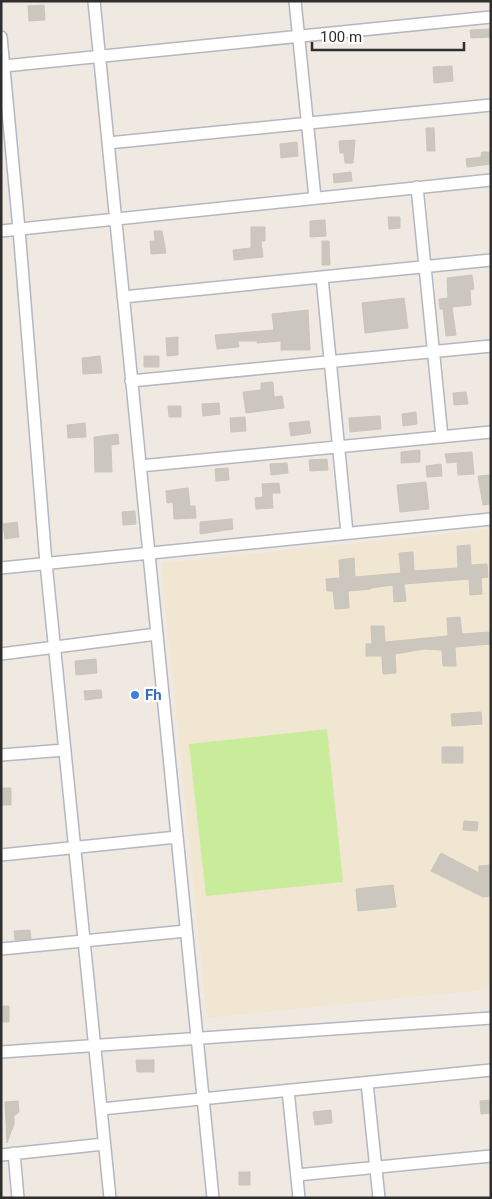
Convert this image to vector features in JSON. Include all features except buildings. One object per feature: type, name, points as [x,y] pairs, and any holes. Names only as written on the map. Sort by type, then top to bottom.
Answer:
[{"type":"street","points":[[94,1],[213,1198]]},
{"type":"street","points":[[295,1],[315,198]]},
{"type":"street","points":[[4,66],[491,17]]},
{"type":"street","points":[[1,37],[20,229],[46,562],[110,1198]]},
{"type":"street","points":[[108,143],[491,105]]},
{"type":"street","points":[[1,231],[491,180]]},
{"type":"street","points":[[417,187],[442,437]]},
{"type":"street","points":[[123,296],[491,260]]},
{"type":"street","points":[[322,277],[347,533]]},
{"type":"street","points":[[132,381],[491,346]]},
{"type":"street","points":[[140,466],[491,432]]},
{"type":"street","points":[[1,568],[491,519]]},
{"type":"street","points":[[1,654],[157,634]]},
{"type":"street","points":[[1,755],[65,750]]},
{"type":"street","points":[[1,854],[177,837]]},
{"type":"street","points":[[1,949],[186,931]]},
{"type":"street","points":[[1,1052],[491,1018]]},
{"type":"street","points":[[101,1109],[491,1070]]},
{"type":"street","points":[[367,1083],[379,1198]]},
{"type":"street","points":[[288,1090],[299,1198]]},
{"type":"street","points":[[1,1155],[104,1144]]},
{"type":"street","points":[[14,1153],[18,1198]]},
{"type":"street","points":[[297,1175],[491,1156]]},
{"type":"shaded area","points":[[491,529],[491,989],[207,1018],[161,563]]},
{"type":"green space","points":[[327,729],[343,882],[206,896],[189,744]]},
{"type":"place","name":"Fh","points":[[135,695]]}]
